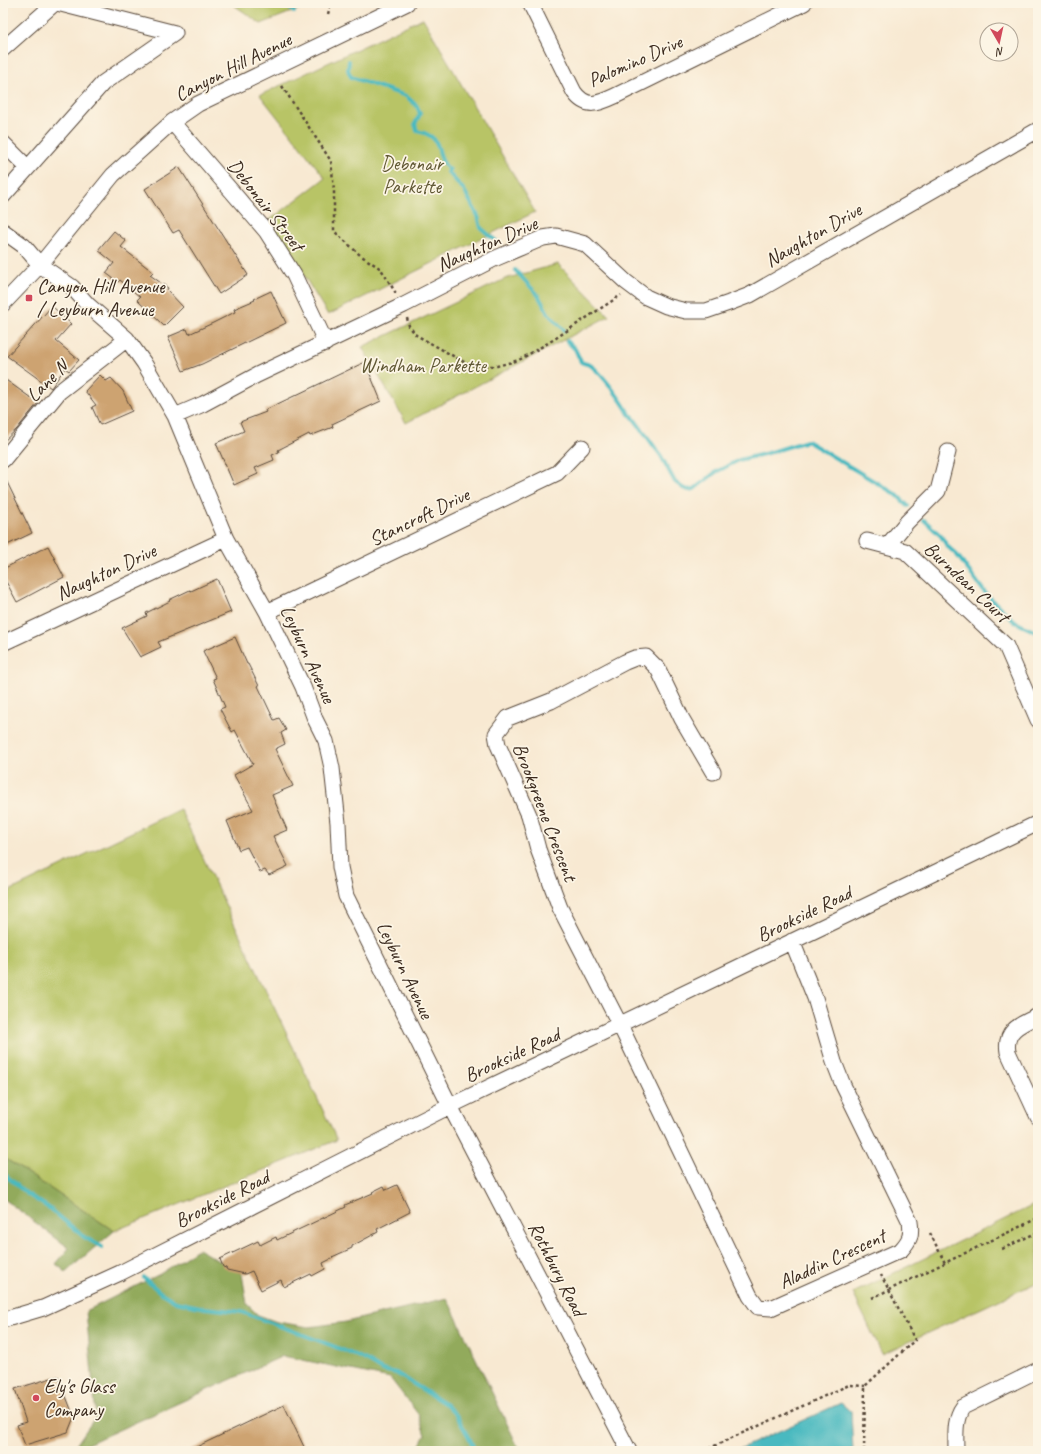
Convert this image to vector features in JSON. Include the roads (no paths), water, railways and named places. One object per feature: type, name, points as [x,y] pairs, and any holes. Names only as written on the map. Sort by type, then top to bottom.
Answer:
[{"type":"street","points":[[3,49],[56,3],[175,33],[103,83],[3,196]]},
{"type":"street","name":"Canyon Hill Avenue","points":[[3,304],[40,265],[113,175],[172,122],[198,104],[407,3]]},
{"type":"street","name":"Palomino Drive","points":[[530,3],[574,92],[579,99],[590,104],[601,102],[615,96],[804,3]]},
{"type":"street","name":"Debonair Street","points":[[172,122],[266,231],[294,275],[326,343]]},
{"type":"street","name":"Naughton Drive","points":[[175,416],[204,404],[257,374],[326,343],[404,305],[494,258],[543,238],[556,236],[585,244],[646,297],[666,306],[686,311],[706,310],[729,303],[750,294],[1038,130]]},
{"type":"street","points":[[3,143],[28,168]]},
{"type":"street","name":"Leyburn Avenue","points":[[3,231],[24,246],[40,265],[72,287],[88,305],[127,340],[144,363],[175,416],[226,538],[267,612],[303,687],[315,719],[326,741],[332,768],[338,823],[340,867],[346,896],[450,1106]]},
{"type":"street","name":"Lane N","points":[[3,460],[59,392],[127,340]]},
{"type":"street","name":"Stancroft Drive","points":[[267,612],[558,473],[582,447]]},
{"type":"street","points":[[887,546],[907,522],[938,491],[948,452]]},
{"type":"street","name":"Naughton Drive","points":[[5,638],[226,538]]},
{"type":"street","name":"Burndean Court","points":[[867,540],[905,551],[1006,646],[1038,720]]},
{"type":"street","name":"Brookgreene Crescent","points":[[620,1025],[560,908],[538,849],[529,815],[498,745],[496,734],[508,718],[551,701],[634,658],[646,657],[658,669],[682,719],[714,772]]},
{"type":"street","name":"Brookside Road","points":[[3,1320],[43,1308],[120,1273],[450,1106],[1038,823]]},
{"type":"street","name":"Aladdin Crescent","points":[[620,1025],[750,1296],[758,1307],[771,1308],[901,1250],[909,1242],[911,1231],[910,1222],[843,1085],[834,1062],[815,998],[792,941]]},
{"type":"street","points":[[1038,1016],[1019,1025],[1012,1031],[1006,1044],[1008,1052],[1038,1116]]},
{"type":"street","name":"Rothbury Road","points":[[450,1106],[629,1451]]},
{"type":"street","points":[[956,1451],[957,1422],[960,1411],[964,1407],[1038,1370]]},
{"type":"water","points":[[841,1403],[851,1412],[853,1451],[735,1451]]},
{"type":"waterway","points":[[286,3],[294,12]]},
{"type":"waterway","points":[[349,61],[348,70],[351,77],[406,96],[417,106],[420,114],[415,124],[417,131],[427,134],[433,138],[445,165],[450,170],[448,172],[464,190],[478,216],[481,228],[496,241]]},
{"type":"waterway","points":[[515,270],[538,295],[548,313],[564,330]]},
{"type":"waterway","points":[[567,341],[575,349],[581,362],[590,365],[600,374],[661,456],[675,482],[683,488],[689,490],[694,489],[716,472],[739,460],[807,441],[897,495],[908,506]]},
{"type":"waterway","points":[[924,520],[941,536],[947,546],[957,555],[986,594],[1015,622],[1038,633]]},
{"type":"waterway","points":[[3,1173],[27,1194],[49,1208],[84,1237],[102,1247]]},
{"type":"waterway","points":[[144,1278],[160,1292],[176,1302],[205,1308],[242,1312],[333,1346],[364,1359],[382,1370],[396,1373],[444,1403],[456,1415],[469,1437],[475,1451]]},
{"type":"place","name":"Canyon Hill Avenue / Leyburn Avenue","points":[[29,298]]},
{"type":"place","name":"Ely's Glass Company","points":[[36,1398]]},
{"type":"park label","name":"Debonair Parkette","points":[[412,174]]},
{"type":"park label","name":"Windham Parkette","points":[[423,365]]}]
